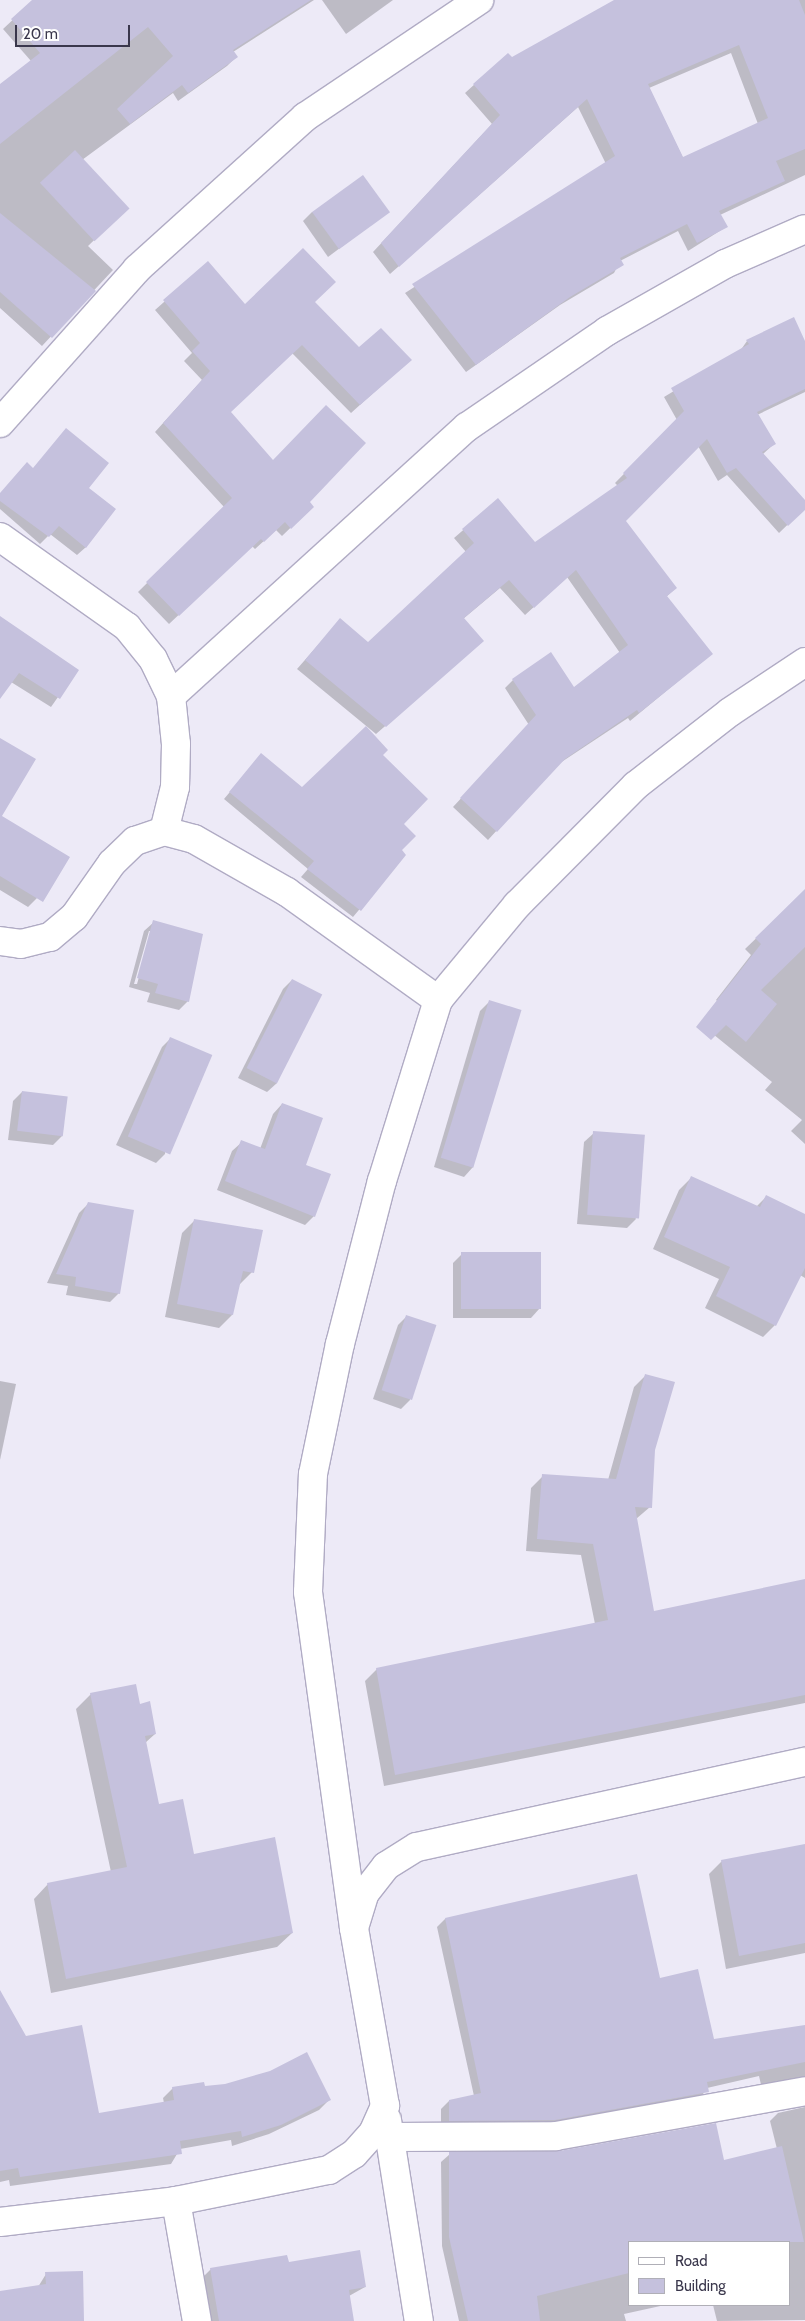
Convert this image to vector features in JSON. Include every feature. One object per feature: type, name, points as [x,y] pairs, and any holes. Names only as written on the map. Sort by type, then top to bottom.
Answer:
[{"type":"street","points":[[0,423],[137,269],[305,117],[480,0]]},
{"type":"street","points":[[171,696],[467,427],[607,331],[725,264],[805,229]]},
{"type":"street","points":[[0,537],[127,627],[152,659],[171,696],[174,788],[164,831]]},
{"type":"street","points":[[419,2321],[354,1928],[308,1592],[313,1474],[340,1344],[382,1181],[438,1000],[517,905],[635,786],[730,712],[805,662]]},
{"type":"street","points":[[0,941],[21,944],[50,937],[74,917],[112,864],[135,841],[164,831],[194,839],[287,892],[438,1000]]},
{"type":"street","points":[[354,1928],[365,1893],[386,1866],[417,1847],[805,1762]]},
{"type":"street","points":[[390,2137],[556,2136],[805,2091]]},
{"type":"street","points":[[0,2222],[176,2201],[329,2170],[354,2154],[373,2133],[384,2106]]},
{"type":"street","points":[[176,2201],[197,2321]]},
{"type":"building","points":[[32,0],[311,0],[233,50],[238,57],[188,93],[182,85],[130,124],[117,109],[173,56],[148,27],[0,144],[0,84],[40,53],[11,19]]},
{"type":"building","points":[[614,0],[799,0],[805,15],[805,149],[776,161],[785,181],[719,211],[728,227],[697,243],[687,224],[620,258],[624,265],[570,297],[476,365],[412,284],[615,156],[587,99],[399,267],[381,243],[500,115],[473,84],[508,53],[512,57]],"holes":[[[739,45],[768,118],[683,157],[648,84]]]},
{"type":"building","points":[[75,150],[130,209],[94,241],[40,183]]},
{"type":"building","points":[[363,175],[390,212],[339,249],[312,212]]},
{"type":"building","points":[[0,213],[96,291],[52,338],[0,292]]},
{"type":"building","points":[[303,248],[336,282],[315,302],[359,347],[381,328],[412,360],[360,405],[302,345],[231,412],[273,460],[326,405],[366,443],[310,502],[314,507],[291,529],[285,522],[264,542],[261,539],[179,616],[146,582],[232,498],[163,423],[210,371],[192,351],[200,343],[163,300],[208,261],[245,304]]},
{"type":"building","points":[[794,317],[805,341],[805,389],[757,412],[776,444],[762,452],[805,500],[805,510],[788,526],[736,468],[727,473],[707,439],[626,521],[677,588],[667,596],[713,654],[639,713],[637,710],[565,759],[497,832],[460,798],[536,715],[512,679],[551,652],[574,687],[628,645],[576,570],[534,608],[509,580],[464,618],[484,641],[386,727],[305,660],[340,618],[368,642],[474,543],[462,529],[498,498],[535,542],[627,478],[623,473],[684,411],[671,388],[749,344],[746,340]]},
{"type":"building","points":[[66,428],[109,463],[89,488],[116,509],[86,548],[59,526],[49,537],[0,501],[0,493],[27,462],[33,468]]},
{"type":"building","points":[[0,616],[79,670],[60,699],[19,673],[0,699]]},
{"type":"building","points":[[366,726],[388,750],[383,755],[428,799],[404,824],[416,836],[402,850],[406,855],[361,911],[307,869],[314,861],[229,792],[261,753],[302,787]]},
{"type":"building","points":[[0,738],[36,759],[2,816],[70,857],[43,902],[0,876]]},
{"type":"building","points":[[805,889],[805,947],[761,990],[777,1004],[746,1042],[726,1025],[711,1040],[696,1027],[761,944],[755,938]]},
{"type":"building","points":[[153,920],[203,934],[189,1002],[155,993],[158,984],[137,978]]},
{"type":"building","points":[[292,979],[322,994],[277,1084],[247,1068]]},
{"type":"building","points":[[489,1000],[522,1010],[473,1168],[441,1158]]},
{"type":"building","points":[[170,1037],[212,1055],[170,1154],[128,1136]]},
{"type":"building","points":[[22,1091],[68,1097],[63,1136],[17,1131]]},
{"type":"building","points":[[282,1103],[323,1118],[306,1165],[331,1174],[315,1217],[225,1181],[241,1140],[265,1149]]},
{"type":"building","points":[[593,1131],[645,1135],[639,1218],[587,1215]]},
{"type":"building","points":[[691,1176],[760,1207],[766,1195],[805,1214],[805,1268],[776,1326],[716,1296],[730,1267],[664,1237]]},
{"type":"building","points":[[88,1202],[134,1210],[120,1294],[75,1286],[76,1277],[56,1274]]},
{"type":"building","points":[[194,1219],[263,1230],[254,1273],[243,1271],[233,1315],[177,1304]]},
{"type":"building","points":[[461,1252],[541,1252],[541,1309],[461,1309]]},
{"type":"building","points":[[406,1315],[436,1325],[412,1400],[382,1390]]},
{"type":"building","points":[[645,1374],[675,1382],[655,1450],[652,1508],[635,1507],[654,1611],[805,1579],[805,1695],[395,1775],[376,1668],[608,1620],[593,1544],[537,1539],[542,1474],[616,1479]]},
{"type":"building","points":[[136,1684],[140,1704],[150,1701],[156,1734],[145,1736],[159,1804],[183,1799],[194,1854],[275,1837],[293,1933],[66,1979],[47,1883],[127,1867],[90,1693]]},
{"type":"building","points":[[805,1844],[805,1943],[739,1956],[721,1860]]},
{"type":"building","points":[[637,1874],[660,1978],[698,1969],[714,2039],[805,2025],[805,2062],[707,2082],[709,2092],[555,2120],[449,2121],[449,2100],[481,2093],[445,1918]]},
{"type":"building","points":[[0,1990],[26,2036],[82,2025],[99,2113],[174,2100],[172,2087],[204,2082],[205,2086],[225,2084],[270,2071],[307,2052],[331,2100],[281,2125],[242,2137],[241,2131],[180,2141],[182,2154],[20,2177],[18,2168],[0,2171]]},
{"type":"building","points":[[716,2123],[724,2160],[782,2146],[804,2242],[628,2241],[628,2273],[537,2296],[540,2321],[468,2321],[449,2237],[449,2152],[559,2151]]},
{"type":"building","points":[[360,2250],[366,2287],[349,2290],[354,2321],[219,2321],[210,2268],[287,2255],[289,2262]]},
{"type":"building","points":[[83,2271],[84,2321],[0,2321],[0,2291],[46,2284],[45,2272]]}]
